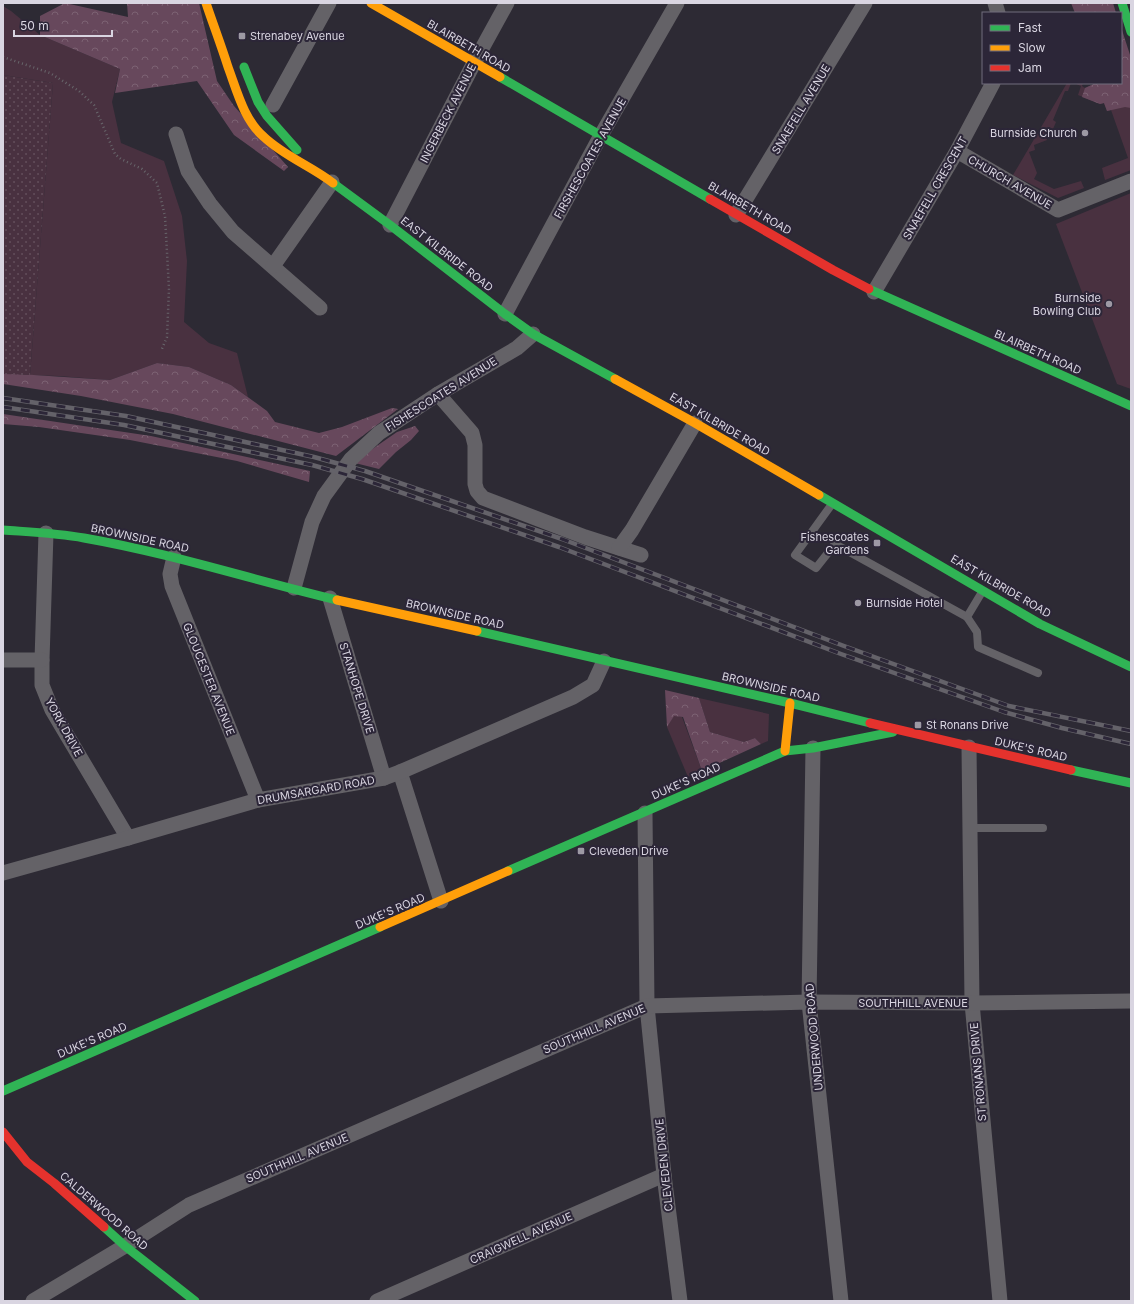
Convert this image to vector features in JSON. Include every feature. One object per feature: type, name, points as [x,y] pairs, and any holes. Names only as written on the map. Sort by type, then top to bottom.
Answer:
[{"type":"main road","name":"EAST KILBRIDE ROAD","points":[[206,3],[242,105],[251,122],[262,136],[288,155],[317,171],[390,224],[505,314],[533,334],[695,423],[1040,624],[1131,667]]},
{"type":"main road","name":"BLAIRBETH ROAD","points":[[371,3],[833,270],[874,292],[1131,406]]},
{"type":"main road","points":[[1122,3],[1131,32]]},
{"type":"main road","name":"EAST KILBRIDE ROAD","points":[[240,58],[258,102],[267,116],[279,131],[317,171]]},
{"type":"main road","name":"BROWNSIDE ROAD","points":[[3,530],[46,533],[84,538],[174,557],[330,598],[790,703],[900,731]]},
{"type":"main road","points":[[785,751],[790,703]]},
{"type":"main road","name":"DUKE'S ROAD","points":[[3,1091],[441,902],[785,751],[813,748],[900,731],[1131,784]]},
{"type":"main road","name":"CALDERWOOD ROAD","points":[[3,1132],[27,1162],[54,1183],[125,1246],[195,1301]]},
{"type":"street","points":[[272,105],[329,3]]},
{"type":"street","name":"INGERBECK AVENUE","points":[[390,224],[507,3]]},
{"type":"street","name":"FIRSHESCOATES AVENUE","points":[[505,314],[600,136],[677,3]]},
{"type":"street","name":"SNAEFELL AVENUE","points":[[736,214],[865,3]]},
{"type":"street","name":"SNAEFELL CRESCENT","points":[[874,292],[957,151],[992,84]]},
{"type":"street","points":[[176,134],[188,171],[210,204],[233,232],[320,308]]},
{"type":"street","name":"CHURCH AVENUE","points":[[957,151],[1058,210],[1131,181]]},
{"type":"street","points":[[273,266],[332,182]]},
{"type":"street","name":"FISHESCOATES AVENUE","points":[[294,588],[312,522],[324,496],[351,459],[379,433],[438,394],[517,348],[533,334]]},
{"type":"street","points":[[438,394],[472,433],[475,445],[475,484],[477,491],[483,498],[585,537],[641,555]]},
{"type":"street","points":[[619,548],[632,530],[695,423]]},
{"type":"street","name":"YORK DRIVE","points":[[46,533],[42,685],[52,710],[128,838]]},
{"type":"street","name":"GLOUCESTER AVENUE","points":[[174,557],[170,574],[172,586],[258,800]]},
{"type":"street","name":"STANHOPE DRIVE","points":[[330,598],[384,778]]},
{"type":"street","points":[[3,660],[42,660]]},
{"type":"street","name":"DRUMSARGARD ROAD","points":[[3,873],[258,800],[384,778],[573,697],[593,685],[604,661]]},
{"type":"street","name":"ST RONANS DRIVE","points":[[969,747],[972,1003],[1000,1301]]},
{"type":"street","name":"UNDERWOOD ROAD","points":[[813,748],[809,1002],[841,1301]]},
{"type":"street","points":[[400,772],[441,902]]},
{"type":"street","name":"CLEVEDEN DRIVE","points":[[645,813],[647,1006],[664,1175],[680,1301]]},
{"type":"street","name":"SOUTHHILL AVENUE","points":[[33,1301],[125,1246],[189,1205],[647,1006],[809,1002],[1131,1002]]},
{"type":"street","name":"CRAIGWELL AVENUE","points":[[377,1301],[664,1175]]},
{"type":"lane","points":[[833,503],[795,555],[816,568],[835,544],[967,617],[977,632],[978,647],[1038,673]]},
{"type":"lane","points":[[967,617],[983,590]]},
{"type":"lane","points":[[970,828],[1043,828]]},
{"type":"path","points":[[3,57],[50,72],[79,91],[94,105],[115,154],[121,159],[142,169],[157,183],[165,216],[169,289],[167,337],[161,351]]},
{"type":"shaded area","points":[[3,6],[40,35],[120,69],[112,102],[121,143],[164,161],[182,216],[187,261],[184,322],[209,343],[237,353],[248,397],[231,385],[189,367],[157,363],[110,380],[30,375],[53,83],[3,75]]},
{"type":"shaded area","points":[[1131,58],[1131,170],[1105,180],[1102,168],[1128,158],[1111,110],[1107,111],[1104,103],[1100,104],[1078,95],[1081,86],[1076,84],[1083,84],[1082,86],[1085,88],[1094,84],[1122,84]]},
{"type":"shaded area","points":[[3,75],[53,83],[30,375],[3,374]]},
{"type":"shaded area","points":[[1066,84],[1071,84],[1068,91],[1065,91],[1053,120],[1056,122],[1050,136],[1046,138],[1047,140],[1034,145],[1035,150],[1029,152],[1037,173],[1034,179],[1054,189],[1081,181],[1084,188],[1058,198],[1013,175]]},
{"type":"shaded area","name":"Burnside Bowling Club","points":[[1131,193],[1131,389],[1117,384],[1056,224]]},
{"type":"shaded area","points":[[699,698],[769,714],[768,741],[761,744],[755,738],[744,742],[710,732]]},
{"type":"shaded area","points":[[674,715],[682,717],[702,771],[688,777],[667,727]]},
{"type":"green space","points":[[65,3],[128,17],[127,3],[199,3],[217,81],[234,106],[288,167],[284,171],[234,135],[197,81],[115,93],[120,69],[40,35],[40,16]]},
{"type":"green space","points":[[1071,3],[1113,3],[1116,12],[1075,12]]},
{"type":"green space","points":[[1122,30],[1131,58],[1131,108],[1125,107],[1107,111],[1104,103],[1100,104],[1082,97],[1085,88],[1094,84],[1122,84]]},
{"type":"green space","points":[[157,363],[189,367],[231,385],[267,411],[275,422],[319,433],[342,427],[392,408],[398,409],[336,456],[173,414],[81,396],[3,384],[3,373],[110,380]]},
{"type":"green space","points":[[3,414],[151,436],[310,471],[309,482],[237,461],[130,440],[39,427],[3,424]]},
{"type":"green space","points":[[415,426],[419,431],[379,469],[355,463],[397,432]]},
{"type":"green space","points":[[665,690],[699,698],[710,732],[744,742],[755,738],[761,744],[702,771],[683,717],[674,716],[667,727]]},
{"type":"railway","points":[[3,398],[126,416],[314,457],[365,471],[562,539],[844,646],[1009,706],[1131,731]]},
{"type":"railway","points":[[3,407],[124,425],[312,465],[362,479],[559,547],[841,654],[1004,712],[1062,728],[1131,744]]},
{"type":"traffic: fast","points":[[1122,3],[1131,32]]},
{"type":"traffic: fast","points":[[244,67],[258,102],[267,116],[297,150]]},
{"type":"traffic: fast","points":[[500,77],[710,199]]},
{"type":"traffic: fast","points":[[333,183],[533,334],[615,379]]},
{"type":"traffic: fast","points":[[869,289],[1131,406]]},
{"type":"traffic: fast","points":[[819,495],[1040,624],[1131,667]]},
{"type":"traffic: fast","points":[[3,530],[64,535],[116,544],[337,600]]},
{"type":"traffic: fast","points":[[477,631],[790,703],[870,723]]},
{"type":"traffic: fast","points":[[508,871],[785,751],[813,748],[893,732]]},
{"type":"traffic: fast","points":[[1071,770],[1131,783]]},
{"type":"traffic: fast","points":[[3,1091],[380,927]]},
{"type":"traffic: fast","points":[[104,1227],[125,1246],[195,1301]]},
{"type":"traffic: slow","points":[[206,3],[238,95],[251,122],[272,144],[333,183]]},
{"type":"traffic: slow","points":[[371,3],[500,77]]},
{"type":"traffic: slow","points":[[615,379],[695,423],[819,495]]},
{"type":"traffic: slow","points":[[337,600],[477,631]]},
{"type":"traffic: slow","points":[[785,751],[790,703]]},
{"type":"traffic: slow","points":[[380,927],[508,871]]},
{"type":"traffic: jam","points":[[710,199],[869,289]]},
{"type":"traffic: jam","points":[[870,723],[1071,770]]},
{"type":"traffic: jam","points":[[3,1132],[27,1162],[54,1183],[104,1227]]},
{"type":"place","name":"Strenabey Avenue","points":[[242,36]]},
{"type":"place","name":"Burnside Church","points":[[1085,133]]},
{"type":"place","name":"Burnside Bowling Club","points":[[1109,304]]},
{"type":"place","name":"Fishescoates Gardens","points":[[877,543]]},
{"type":"place","name":"Burnside Hotel","points":[[858,603]]},
{"type":"place","name":"St Ronans Drive","points":[[918,725]]},
{"type":"place","name":"Cleveden Drive","points":[[581,851]]}]
